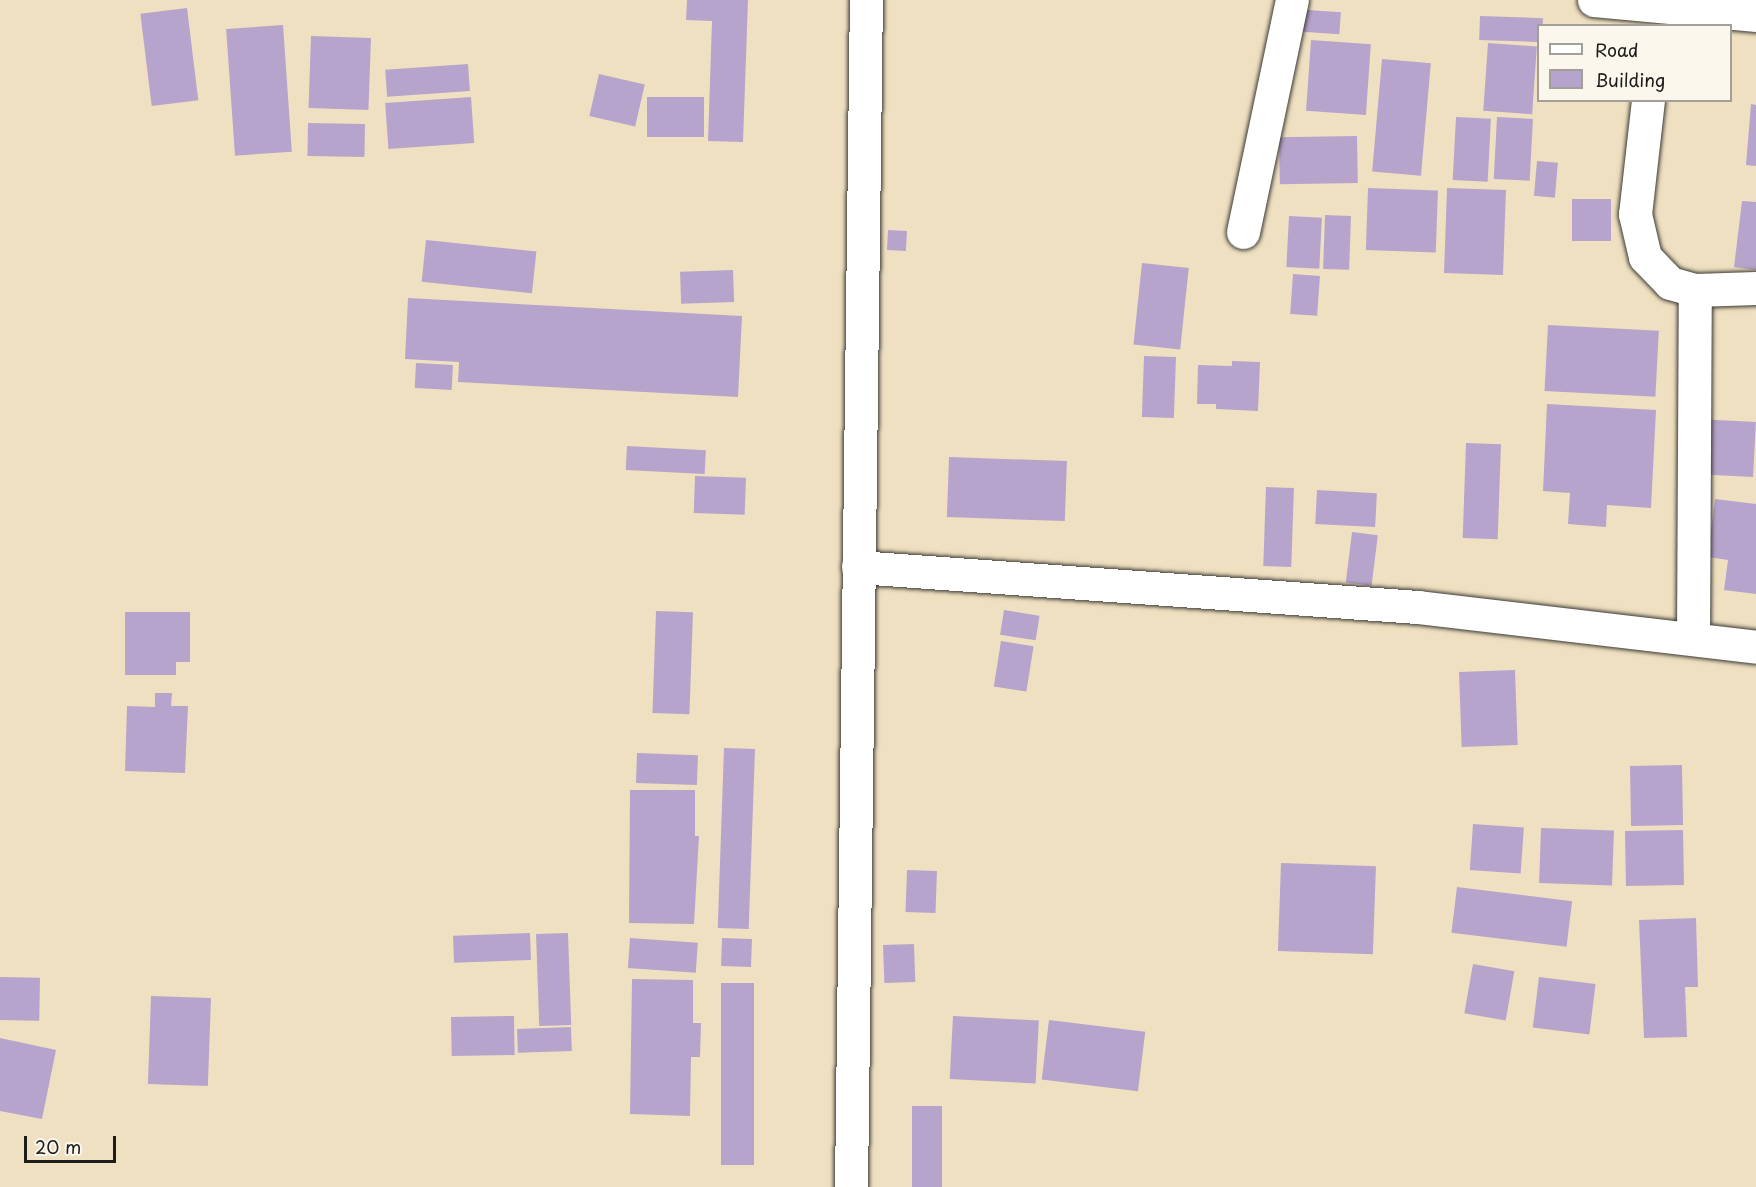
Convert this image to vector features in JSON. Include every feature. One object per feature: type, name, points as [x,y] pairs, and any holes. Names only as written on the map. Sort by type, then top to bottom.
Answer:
[{"type":"street","points":[[851,1187],[866,0]]},
{"type":"street","points":[[1243,232],[1292,0]]},
{"type":"street","points":[[1594,0],[1647,15],[1756,15]]},
{"type":"street","points":[[1648,102],[1635,214],[1645,257],[1670,283],[1695,290],[1756,288]]},
{"type":"street","points":[[1693,639],[1695,290]]},
{"type":"street","points":[[858,567],[1418,607],[1756,647]]},
{"type":"building","points":[[687,0],[748,0],[743,142],[708,141],[712,21],[686,20]]},
{"type":"building","points":[[187,8],[198,100],[152,106],[140,14]]},
{"type":"building","points":[[1293,9],[1341,12],[1339,34],[1291,31]]},
{"type":"building","points":[[1480,16],[1543,18],[1543,24],[1537,24],[1537,42],[1479,40]]},
{"type":"building","points":[[283,25],[292,152],[235,156],[226,29]]},
{"type":"building","points":[[311,36],[371,38],[368,110],[308,108]]},
{"type":"building","points":[[1311,40],[1371,44],[1366,115],[1306,111]]},
{"type":"building","points":[[1488,43],[1537,46],[1532,114],[1483,111]]},
{"type":"building","points":[[1382,59],[1431,63],[1421,176],[1372,172]]},
{"type":"building","points":[[468,64],[470,91],[387,97],[385,70]]},
{"type":"building","points":[[599,74],[645,85],[635,126],[589,116]]},
{"type":"building","points":[[471,97],[474,143],[388,149],[385,103]]},
{"type":"building","points":[[647,97],[704,97],[704,137],[647,137]]},
{"type":"building","points":[[1751,104],[1756,105],[1756,166],[1746,165]]},
{"type":"building","points":[[1456,117],[1491,119],[1488,182],[1453,180]]},
{"type":"building","points":[[1497,117],[1533,119],[1530,181],[1494,179]]},
{"type":"building","points":[[308,123],[365,124],[364,157],[307,156]]},
{"type":"building","points":[[1357,136],[1358,183],[1280,184],[1279,137]]},
{"type":"building","points":[[1537,161],[1558,163],[1555,198],[1534,196]]},
{"type":"building","points":[[1368,188],[1438,190],[1436,252],[1366,250]]},
{"type":"building","points":[[1447,188],[1506,190],[1503,275],[1444,273]]},
{"type":"building","points":[[1572,199],[1611,199],[1611,241],[1572,241]]},
{"type":"building","points":[[1742,201],[1756,202],[1756,270],[1734,267]]},
{"type":"building","points":[[1325,215],[1351,216],[1349,270],[1323,269]]},
{"type":"building","points":[[1289,216],[1322,218],[1319,269],[1286,267]]},
{"type":"building","points":[[888,230],[907,231],[906,251],[887,250]]},
{"type":"building","points":[[426,240],[536,252],[532,293],[422,282]]},
{"type":"building","points":[[1142,263],[1189,268],[1180,349],[1133,345]]},
{"type":"building","points":[[733,270],[734,302],[681,304],[680,272]]},
{"type":"building","points":[[1293,274],[1320,276],[1317,316],[1290,314]]},
{"type":"building","points":[[408,298],[742,316],[738,397],[458,382],[459,362],[405,359]]},
{"type":"building","points":[[1548,325],[1659,331],[1655,397],[1545,391]]},
{"type":"building","points":[[1144,356],[1176,357],[1174,418],[1142,417]]},
{"type":"building","points":[[1232,361],[1260,362],[1258,411],[1216,409],[1216,404],[1197,404],[1198,365],[1232,366]]},
{"type":"building","points":[[416,363],[453,365],[452,390],[415,388]]},
{"type":"building","points":[[1547,404],[1656,410],[1651,508],[1607,505],[1606,527],[1568,524],[1570,493],[1543,491]]},
{"type":"building","points":[[1697,419],[1756,422],[1753,477],[1694,474]]},
{"type":"building","points":[[1466,443],[1501,444],[1498,539],[1463,538]]},
{"type":"building","points":[[627,446],[706,450],[705,474],[626,470]]},
{"type":"building","points":[[949,457],[1067,461],[1065,521],[947,517]]},
{"type":"building","points":[[695,476],[746,478],[745,515],[694,513]]},
{"type":"building","points":[[1266,487],[1294,488],[1291,567],[1263,566]]},
{"type":"building","points":[[1317,490],[1377,493],[1375,527],[1315,524]]},
{"type":"building","points":[[1715,499],[1756,504],[1756,594],[1724,590],[1728,560],[1708,557]]},
{"type":"building","points":[[1352,532],[1378,535],[1372,586],[1346,583]]},
{"type":"building","points":[[1004,610],[1040,616],[1036,640],[1000,635]]},
{"type":"building","points":[[656,611],[693,612],[689,714],[652,713]]},
{"type":"building","points":[[125,612],[190,612],[190,662],[176,662],[176,675],[125,675]]},
{"type":"building","points":[[1001,641],[1034,646],[1026,692],[994,686]]},
{"type":"building","points":[[1515,670],[1518,745],[1462,747],[1459,672]]},
{"type":"building","points":[[155,693],[172,693],[171,706],[188,706],[185,773],[125,771],[127,706],[155,707]]},
{"type":"building","points":[[724,748],[755,749],[749,929],[718,928]]},
{"type":"building","points":[[637,753],[698,755],[697,785],[636,783]]},
{"type":"building","points":[[1682,765],[1683,825],[1631,826],[1630,766]]},
{"type":"building","points":[[630,790],[695,790],[695,836],[699,836],[694,924],[629,923]]},
{"type":"building","points":[[1473,824],[1524,828],[1521,873],[1470,870]]},
{"type":"building","points":[[1541,828],[1614,831],[1612,886],[1539,883]]},
{"type":"building","points":[[1683,830],[1684,885],[1626,886],[1625,831]]},
{"type":"building","points":[[1281,863],[1376,866],[1373,954],[1278,951]]},
{"type":"building","points":[[907,870],[937,871],[936,913],[906,912]]},
{"type":"building","points":[[1457,887],[1572,901],[1567,947],[1451,933]]},
{"type":"building","points":[[1696,918],[1698,987],[1685,987],[1687,1037],[1644,1038],[1639,920]]},
{"type":"building","points":[[530,933],[531,960],[454,963],[453,936]]},
{"type":"building","points":[[568,933],[571,1025],[539,1026],[536,934]]},
{"type":"building","points":[[630,938],[698,943],[696,973],[628,968]]},
{"type":"building","points":[[722,938],[752,939],[751,967],[721,966]]},
{"type":"building","points":[[914,944],[915,982],[884,983],[883,945]]},
{"type":"building","points":[[1473,964],[1514,971],[1506,1021],[1464,1013]]},
{"type":"building","points":[[0,977],[40,978],[39,1021],[0,1020]]},
{"type":"building","points":[[1539,977],[1596,984],[1589,1035],[1533,1028]]},
{"type":"building","points":[[632,979],[693,980],[693,1023],[701,1023],[700,1057],[691,1057],[690,1116],[630,1114]]},
{"type":"building","points":[[721,983],[754,983],[754,1165],[721,1165]]},
{"type":"building","points":[[151,996],[211,998],[208,1086],[148,1084]]},
{"type":"building","points":[[514,1016],[515,1055],[452,1056],[451,1017]]},
{"type":"building","points":[[953,1016],[1039,1021],[1036,1083],[950,1079]]},
{"type":"building","points":[[1049,1020],[1145,1032],[1138,1091],[1042,1080]]},
{"type":"building","points":[[571,1027],[572,1051],[518,1053],[517,1029]]},
{"type":"building","points":[[0,1038],[56,1050],[42,1119],[0,1111]]},
{"type":"building","points":[[912,1106],[942,1106],[942,1187],[912,1187]]}]
